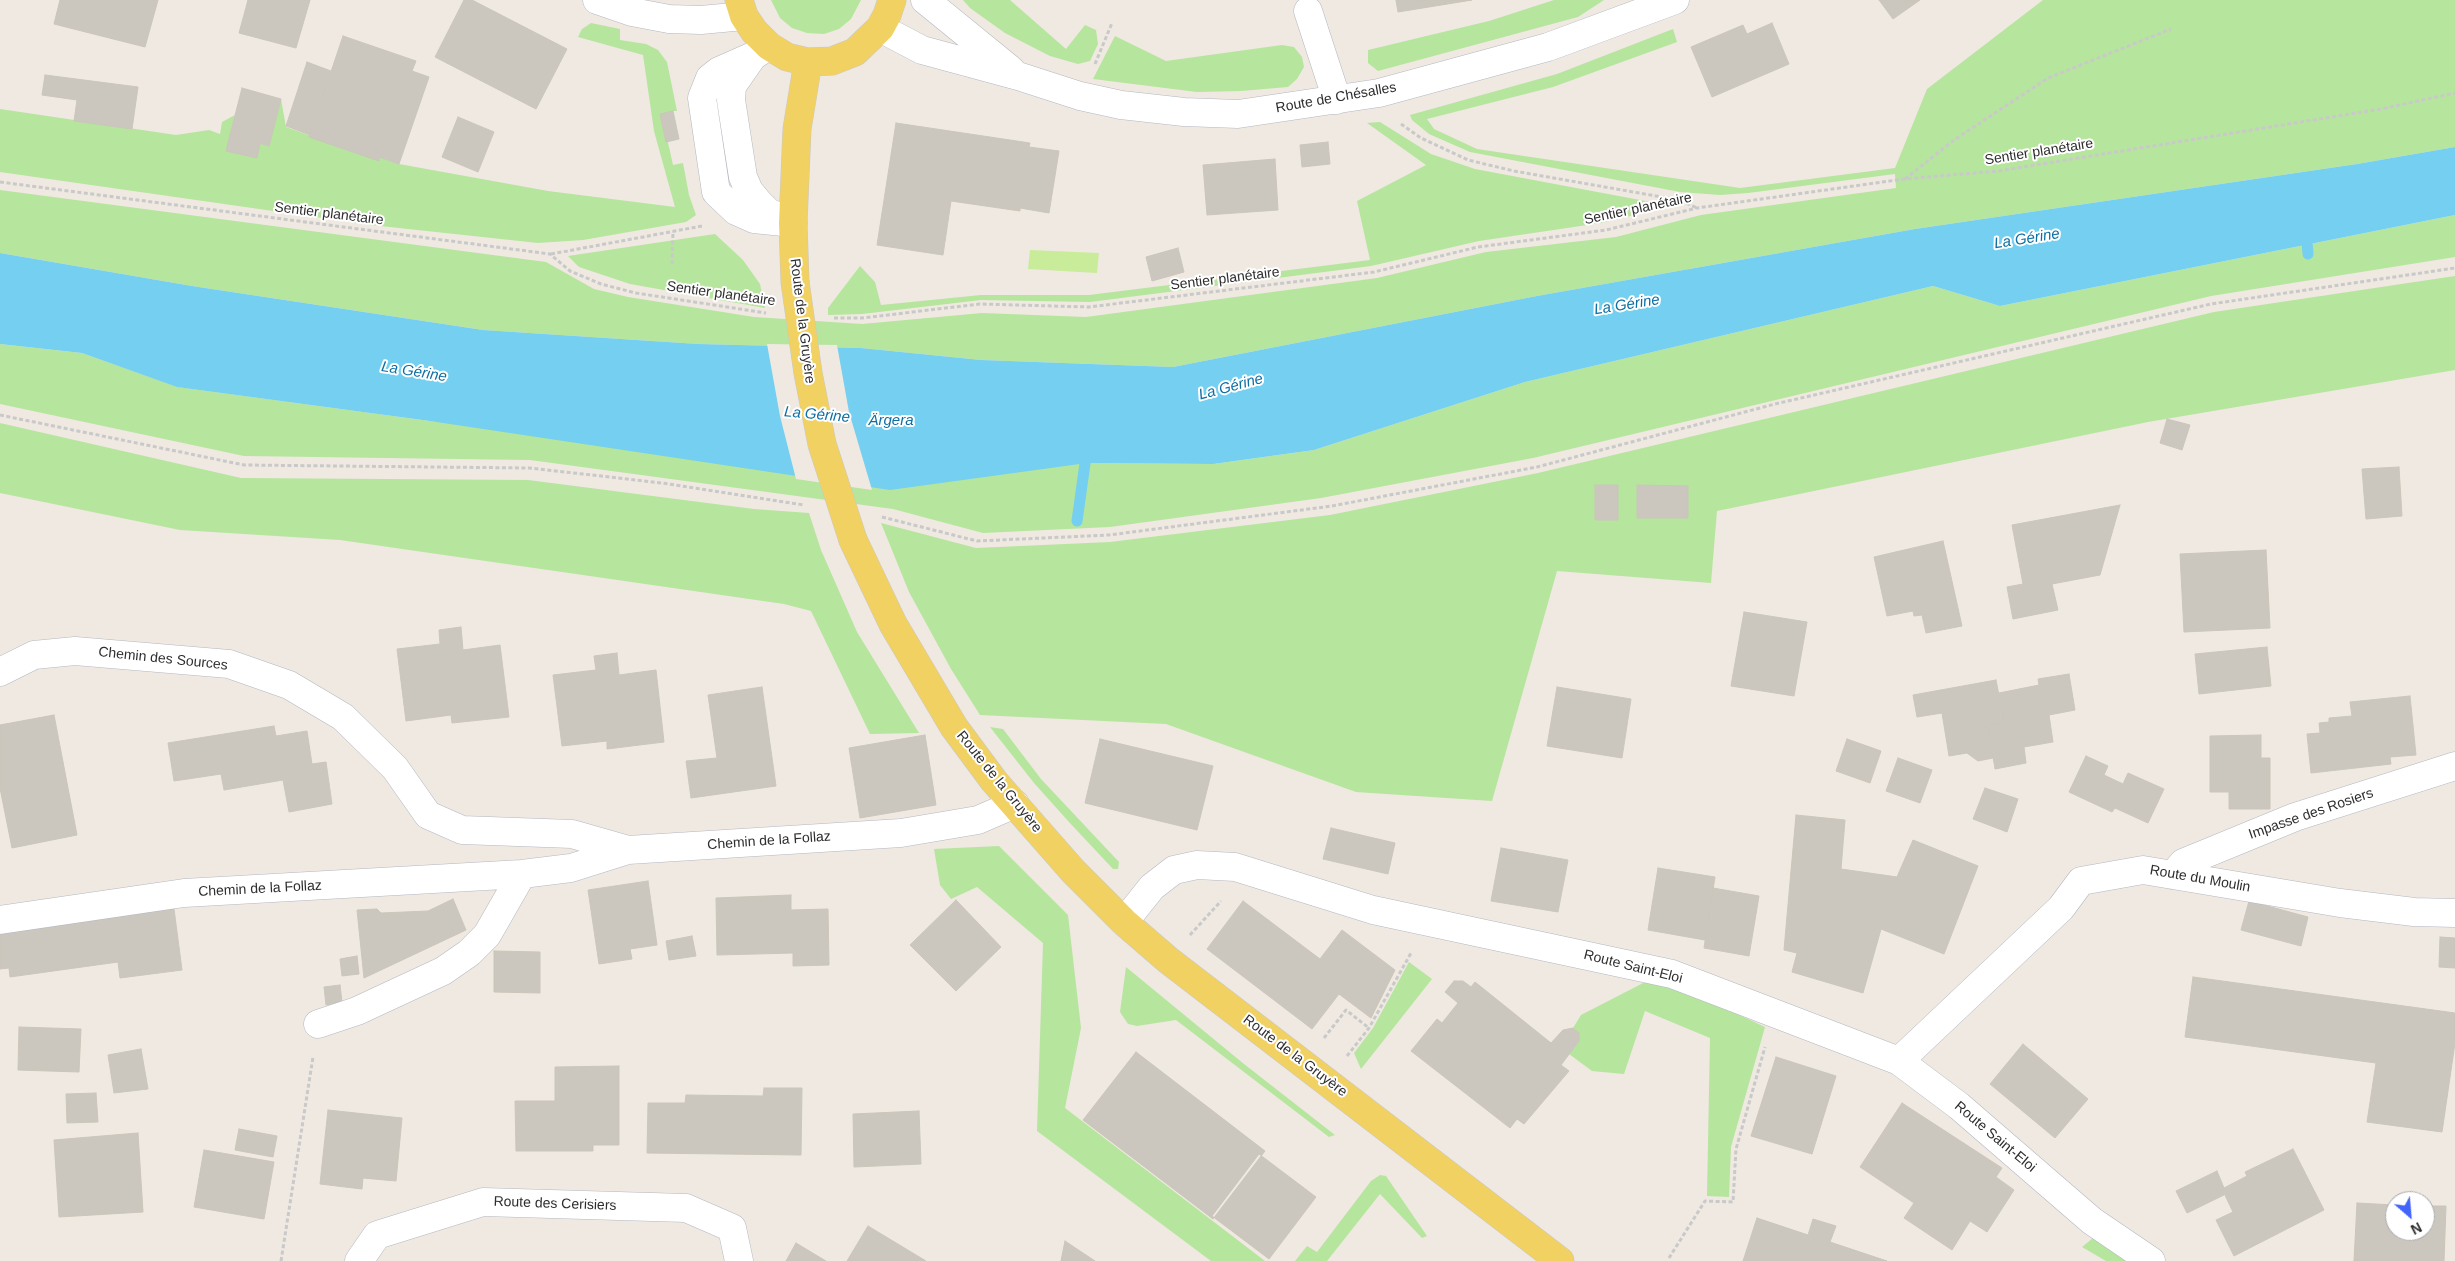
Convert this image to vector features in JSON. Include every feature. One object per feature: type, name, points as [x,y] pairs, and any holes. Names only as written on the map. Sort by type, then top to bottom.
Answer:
[{"type":"main road","points":[[742,8],[761,51],[808,62],[832,61],[855,52],[880,28],[892,0]]},
{"type":"main road","name":"Route de la Gruyère","points":[[808,62],[797,128],[793,223],[795,282],[808,373],[822,444],[853,540],[893,624],[925,681],[971,750],[994,780],[1073,871],[1124,922],[1168,960],[1560,1261]]},
{"type":"street","points":[[597,0],[632,12],[669,20],[701,20],[742,8]]},
{"type":"street","name":"Route de Chésalles","points":[[925,0],[1018,76]]},
{"type":"street","name":"Route de Chésalles","points":[[880,28],[922,50],[1018,76],[1080,96],[1121,105],[1184,112],[1238,114],[1379,93],[1548,47],[1670,1]]},
{"type":"street","points":[[1308,10],[1337,100]]},
{"type":"street","points":[[761,51],[719,71],[710,78],[702,98],[716,192],[736,210],[754,219],[793,223]]},
{"type":"street","name":"Chemin des Sources","points":[[0,672],[34,655],[75,651],[229,664],[289,685],[343,717],[395,768],[428,815],[462,830],[572,834],[628,850]]},
{"type":"street","name":"Impasse des Rosiers","points":[[2173,875],[2182,863],[2295,817],[2455,766]]},
{"type":"street","name":"Chemin de la Follaz","points":[[0,920],[184,893],[522,874],[571,868],[628,850],[901,833],[978,820],[1015,804]]},
{"type":"street","name":"Route Saint-Eloi","points":[[1124,922],[1152,887],[1174,870],[1197,866],[1235,868],[1373,910],[1672,974],[1774,1015],[1899,1061],[1959,1106],[2092,1221],[2151,1261]]},
{"type":"street","name":"Route du Moulin","points":[[1899,1061],[2060,908],[2081,881],[2143,870],[2340,903],[2414,912],[2455,914]]},
{"type":"street","points":[[318,1024],[358,1011],[443,971],[469,953],[487,935],[522,874]]},
{"type":"street","name":"Route des Cerisiers","points":[[359,1261],[377,1234],[484,1202],[686,1208],[732,1228],[739,1261]]},
{"type":"path","points":[[1096,62],[1112,23]]},
{"type":"path","points":[[1904,179],[1954,140],[2048,78],[2171,29]]},
{"type":"path","points":[[1379,93],[1396,120],[1421,138],[1468,160],[1514,171],[1680,200],[1697,208]]},
{"type":"path","name":"Sentier planétaire","points":[[828,317],[862,318],[980,304],[1089,307],[1374,272],[1478,247],[1606,230],[1697,208],[1904,179],[2008,170],[2381,109],[2455,93]]},
{"type":"path","name":"Sentier planétaire","points":[[0,182],[550,254],[570,271],[601,284],[636,294],[773,313]]},
{"type":"path","points":[[550,254],[673,233],[702,226]]},
{"type":"path","points":[[672,264],[673,233]]},
{"type":"path","points":[[878,516],[977,541],[1108,535],[1332,506],[1537,467],[1775,404],[2211,304],[2455,268]]},
{"type":"path","points":[[0,415],[244,465],[530,468],[662,483],[809,505]]},
{"type":"path","points":[[1186,939],[1223,899],[1235,868]]},
{"type":"path","points":[[1343,1062],[1369,1028],[1428,921]]},
{"type":"path","points":[[1319,1043],[1346,1010],[1369,1028]]},
{"type":"path","points":[[1669,1258],[1705,1201],[1733,1202],[1736,1148],[1774,1015]]},
{"type":"path","points":[[281,1261],[318,1024]]},
{"type":"green space","points":[[771,0],[861,0],[851,19],[839,29],[824,34],[807,33],[792,28],[780,18]]},
{"type":"green space","points":[[963,0],[1010,0],[1066,49],[1085,25],[1096,30],[1098,44],[1090,61],[1078,64],[1050,56],[1005,33],[970,8]]},
{"type":"green space","points":[[1554,0],[1604,0],[1578,17],[1378,71],[1368,63],[1368,50],[1489,21]]},
{"type":"green space","points":[[2043,0],[2455,0],[2455,147],[2357,164],[1915,229],[1537,296],[1173,367],[981,360],[861,348],[698,344],[483,330],[192,286],[0,253],[0,190],[546,262],[594,289],[628,297],[754,317],[862,324],[982,313],[1086,317],[1377,278],[1486,252],[1616,237],[1701,215],[1896,188],[1895,174],[1748,193],[1720,195],[1680,192],[1470,152],[1429,134],[1412,120],[1410,115],[1557,74],[1673,29],[1677,42],[1553,87],[1427,119],[1434,129],[1477,149],[1740,188],[1895,168],[1927,89]]},
{"type":"green space","points":[[591,23],[620,29],[620,40],[646,44],[658,50],[667,62],[677,111],[673,111],[667,138],[673,165],[683,163],[689,195],[696,215],[686,222],[583,240],[538,243],[371,225],[0,172],[0,109],[176,135],[209,130],[220,134],[222,122],[235,115],[230,135],[268,146],[281,99],[286,127],[378,160],[379,157],[399,164],[548,191],[675,207],[654,131],[643,55],[578,37],[582,29]]},
{"type":"green space","points":[[1115,36],[1166,61],[1282,45],[1294,47],[1302,57],[1304,67],[1297,79],[1288,87],[1241,91],[1197,92],[1093,79]]},
{"type":"green space","points":[[1380,122],[1431,154],[1475,169],[1672,206],[1601,223],[1479,241],[1371,266],[1090,302],[981,300],[862,314],[828,315],[828,308],[860,266],[875,282],[881,305],[981,295],[1089,295],[1370,260],[1357,201],[1426,165],[1367,123]]},
{"type":"green space","points":[[2455,215],[2455,257],[2211,296],[1533,458],[1321,498],[1110,527],[983,533],[893,509],[530,460],[244,456],[0,404],[0,344],[82,353],[178,387],[430,421],[1087,463],[1213,464],[1314,450],[1525,382],[1933,286],[2000,306]]},
{"type":"green space","points":[[715,234],[743,260],[760,284],[765,308],[630,284],[579,267],[568,256]]},
{"type":"green space","points":[[1030,250],[1099,253],[1097,273],[1028,269]]},
{"type":"green space","points":[[2455,276],[2455,370],[2148,422],[1717,511],[1711,583],[1557,571],[1492,801],[1356,792],[1166,724],[980,715],[951,669],[909,592],[881,523],[976,548],[1110,542],[1330,515],[1538,473],[2214,312]]},
{"type":"green space","points":[[0,423],[241,478],[528,480],[754,509],[809,513],[821,550],[857,632],[919,733],[870,734],[811,611],[784,604],[340,540],[180,530],[0,493]]},
{"type":"green space","points":[[990,727],[1003,729],[1041,779],[1119,862],[1118,869],[1113,869],[1069,822],[1034,783]]},
{"type":"green space","points":[[999,846],[1068,915],[1081,1028],[1065,1108],[1265,1261],[1211,1261],[1037,1131],[1043,943],[977,887],[951,899],[940,885],[934,849]]},
{"type":"green space","points":[[1409,962],[1432,979],[1361,1069],[1354,1053],[1373,1028]]},
{"type":"green space","points":[[1126,967],[1244,1064],[1335,1135],[1329,1137],[1176,1020],[1137,1026],[1128,1024],[1120,1012]]},
{"type":"green space","points":[[1649,980],[1703,998],[1765,1027],[1731,1147],[1729,1197],[1707,1196],[1710,1038],[1645,1011],[1624,1074],[1592,1071],[1569,1054],[1579,1041],[1579,1033],[1573,1028],[1581,1015]]},
{"type":"green space","points":[[1380,1175],[1386,1176],[1427,1236],[1422,1238],[1380,1194],[1327,1261],[1295,1261],[1307,1246],[1317,1252],[1371,1181]]},
{"type":"green space","points":[[2093,1238],[2128,1261],[2106,1261],[2082,1247]]},
{"type":"water","name":"Ärgera","points":[[2455,147],[2455,215],[2000,306],[1933,286],[1525,382],[1314,450],[1213,464],[1087,463],[890,490],[430,421],[177,387],[82,353],[0,344],[0,253],[192,286],[483,330],[698,344],[861,348],[981,360],[1173,367],[1537,296],[1915,229],[2357,164]]},
{"type":"pier","points":[[767,344],[837,345],[849,412],[872,490],[796,479],[780,416]]},
{"type":"building","points":[[60,0],[158,0],[145,47],[54,24]]},
{"type":"building","points":[[248,0],[310,0],[296,48],[239,33]]},
{"type":"building","points":[[464,0],[472,0],[567,49],[536,109],[435,57]]},
{"type":"building","points":[[1396,0],[1472,0],[1398,12]]},
{"type":"building","points":[[1879,0],[1920,0],[1893,19]]},
{"type":"building","points":[[1772,23],[1789,64],[1712,97],[1691,47],[1743,25],[1747,34]]},
{"type":"building","points":[[343,36],[416,61],[412,71],[429,77],[399,164],[379,157],[379,161],[309,137]]},
{"type":"building","points":[[307,62],[331,71],[310,135],[286,126]]},
{"type":"building","points":[[45,75],[138,87],[132,129],[74,121],[77,100],[42,95]]},
{"type":"building","points":[[242,88],[281,99],[269,146],[230,135]]},
{"type":"building","points":[[673,111],[679,139],[666,142],[660,114]]},
{"type":"building","points":[[458,117],[494,132],[478,172],[442,157]]},
{"type":"building","points":[[896,123],[1030,143],[1029,147],[1059,151],[1049,213],[1020,208],[1020,211],[951,201],[943,255],[877,245]]},
{"type":"building","points":[[230,135],[260,143],[257,158],[226,151]]},
{"type":"building","points":[[1328,142],[1330,164],[1302,167],[1300,145]]},
{"type":"building","points":[[1275,159],[1278,210],[1207,215],[1203,165]]},
{"type":"building","points":[[1178,248],[1184,272],[1152,281],[1146,257]]},
{"type":"building","points":[[2167,419],[2190,425],[2182,450],[2160,443]]},
{"type":"building","points":[[2399,467],[2402,516],[2366,519],[2362,469]]},
{"type":"building","points":[[1595,485],[1618,485],[1618,520],[1595,520]]},
{"type":"building","points":[[1637,485],[1688,486],[1688,518],[1637,518]]},
{"type":"building","points":[[2120,505],[2100,575],[2052,584],[2058,610],[2013,619],[2007,587],[2023,584],[2012,525]]},
{"type":"building","points":[[1943,541],[1962,626],[1926,633],[1922,615],[1914,616],[1913,611],[1887,616],[1874,557]]},
{"type":"building","points":[[2266,550],[2270,628],[2184,632],[2180,554]]},
{"type":"building","points":[[1744,612],[1807,622],[1794,696],[1731,686]]},
{"type":"building","points":[[461,627],[463,650],[500,645],[509,717],[452,723],[451,715],[406,721],[397,649],[440,644],[439,630]]},
{"type":"building","points":[[2267,647],[2271,686],[2199,694],[2195,654]]},
{"type":"building","points":[[617,653],[619,675],[656,670],[664,742],[607,749],[607,741],[562,746],[553,675],[596,670],[594,656]]},
{"type":"building","points":[[2069,674],[2075,710],[2049,715],[2053,742],[2024,747],[2026,763],[1995,769],[1988,725],[2004,722],[1999,693],[2039,685],[2038,679]]},
{"type":"building","points":[[1996,680],[2004,722],[1988,725],[1993,758],[1978,761],[1967,753],[1949,756],[1942,713],[1917,717],[1913,695]]},
{"type":"building","points":[[762,687],[776,786],[691,798],[686,761],[717,758],[708,695]]},
{"type":"building","points":[[1557,687],[1631,699],[1622,758],[1547,746]]},
{"type":"building","points":[[2410,696],[2416,755],[2390,757],[2391,764],[2311,773],[2307,734],[2320,733],[2319,723],[2329,722],[2329,718],[2352,716],[2350,702]]},
{"type":"building","points":[[54,715],[77,835],[12,848],[0,788],[0,725]]},
{"type":"building","points":[[274,726],[276,736],[307,731],[312,764],[326,762],[332,804],[289,812],[283,780],[224,790],[221,774],[174,781],[168,743]]},
{"type":"building","points":[[925,735],[936,805],[860,818],[849,748]]},
{"type":"building","points":[[2261,735],[2261,758],[2270,758],[2270,809],[2229,809],[2229,792],[2210,792],[2210,736]]},
{"type":"building","points":[[1100,739],[1213,766],[1197,830],[1085,803]]},
{"type":"building","points":[[1847,739],[1881,751],[1870,783],[1836,771]]},
{"type":"building","points":[[2086,756],[2108,766],[2104,775],[2123,784],[2128,773],[2164,789],[2148,823],[2115,808],[2112,812],[2069,792]]},
{"type":"building","points":[[1898,758],[1932,770],[1920,803],[1886,791]]},
{"type":"building","points":[[1985,788],[2018,799],[2007,832],[1973,819]]},
{"type":"building","points":[[1796,815],[1845,820],[1841,869],[1897,877],[1913,840],[1978,866],[1944,954],[1881,929],[1863,993],[1792,972],[1797,953],[1784,950]]},
{"type":"building","points":[[1331,828],[1395,843],[1388,874],[1323,859]]},
{"type":"building","points":[[1501,848],[1568,860],[1558,912],[1491,901]]},
{"type":"building","points":[[1658,868],[1715,877],[1705,940],[1648,930]]},
{"type":"building","points":[[648,881],[657,945],[630,949],[632,959],[599,964],[588,890]]},
{"type":"building","points":[[1713,888],[1759,896],[1749,956],[1704,948]]},
{"type":"building","points":[[791,895],[791,910],[828,909],[829,965],[793,966],[793,953],[717,955],[716,898]]},
{"type":"building","points":[[453,899],[466,930],[364,978],[357,910],[377,909],[381,913],[428,911]]},
{"type":"building","points":[[956,900],[1001,947],[956,991],[910,945]]},
{"type":"building","points":[[1243,901],[1320,959],[1342,930],[1395,970],[1371,1018],[1339,994],[1312,1029],[1207,949]]},
{"type":"building","points":[[2249,901],[2308,917],[2301,946],[2241,930]]},
{"type":"building","points":[[174,909],[182,970],[120,978],[118,962],[10,977],[9,968],[0,969],[0,933]]},
{"type":"building","points":[[692,936],[696,956],[669,960],[666,941]]},
{"type":"building","points":[[2440,937],[2455,938],[2455,968],[2439,967]]},
{"type":"building","points":[[494,951],[540,952],[540,993],[494,992]]},
{"type":"building","points":[[357,956],[359,974],[342,976],[340,959]]},
{"type":"building","points":[[2193,977],[2455,1013],[2455,1043],[2442,1132],[2367,1122],[2376,1063],[2185,1037]]},
{"type":"building","points":[[1454,981],[1463,981],[1471,987],[1475,982],[1551,1043],[1563,1030],[1573,1028],[1579,1033],[1579,1041],[1561,1065],[1569,1071],[1524,1124],[1517,1119],[1510,1128],[1411,1051],[1437,1019],[1442,1023],[1458,1003],[1445,992]]},
{"type":"building","points":[[340,985],[342,1002],[326,1005],[324,987]]},
{"type":"building","points":[[19,1027],[81,1029],[79,1072],[18,1070]]},
{"type":"building","points":[[2023,1044],[2088,1099],[2055,1138],[1990,1084]]},
{"type":"building","points":[[141,1049],[148,1089],[114,1093],[108,1055]]},
{"type":"building","points":[[1136,1052],[1265,1151],[1213,1219],[1083,1120]]},
{"type":"building","points":[[1776,1057],[1836,1076],[1812,1154],[1751,1136]]},
{"type":"building","points":[[619,1066],[619,1145],[593,1145],[593,1151],[516,1151],[515,1101],[555,1101],[555,1067]]},
{"type":"building","points":[[764,1088],[802,1088],[801,1155],[647,1153],[648,1103],[685,1103],[686,1095],[763,1096]]},
{"type":"building","points":[[96,1093],[98,1122],[67,1123],[66,1094]]},
{"type":"building","points":[[1902,1103],[2002,1168],[1996,1177],[2014,1190],[1987,1232],[1970,1221],[1952,1250],[1904,1218],[1914,1203],[1860,1167]]},
{"type":"building","points":[[328,1110],[402,1118],[396,1181],[363,1178],[362,1189],[320,1184]]},
{"type":"building","points":[[919,1111],[921,1164],[854,1167],[853,1114]]},
{"type":"building","points":[[239,1129],[277,1136],[273,1157],[235,1150]]},
{"type":"building","points":[[138,1133],[143,1212],[59,1217],[54,1140]]},
{"type":"building","points":[[2293,1149],[2324,1210],[2234,1256],[2216,1220],[2233,1212],[2222,1189],[2247,1176],[2245,1172]]},
{"type":"building","points":[[204,1150],[274,1162],[264,1219],[194,1207]]},
{"type":"building","points":[[1259,1154],[1316,1197],[1269,1259],[1212,1216]]},
{"type":"building","points":[[2217,1171],[2224,1188],[2222,1189],[2224,1195],[2187,1213],[2176,1191]]},
{"type":"building","points":[[2357,1203],[2385,1204],[2385,1241],[2435,1241],[2435,1206],[2446,1206],[2444,1261],[2354,1261]]},
{"type":"building","points":[[1757,1218],[1808,1235],[1813,1219],[1836,1226],[1830,1242],[1887,1261],[1743,1261]]},
{"type":"building","points":[[868,1226],[926,1261],[847,1261]]},
{"type":"building","points":[[1065,1241],[1095,1261],[1061,1261]]},
{"type":"building","points":[[796,1243],[826,1261],[786,1261]]},
{"type":"waterway","points":[[2306,231],[2308,254]]},
{"type":"waterway","points":[[1077,521],[1087,449]]},
{"type":"water label","name":"La Gérine","points":[[2027,239]]},
{"type":"water label","name":"La Gérine","points":[[1627,305]]},
{"type":"water label","name":"La Gérine","points":[[414,372]]},
{"type":"water label","name":"La Gérine","points":[[1231,387]]},
{"type":"water label","name":"La Gérine","points":[[817,415]]}]
